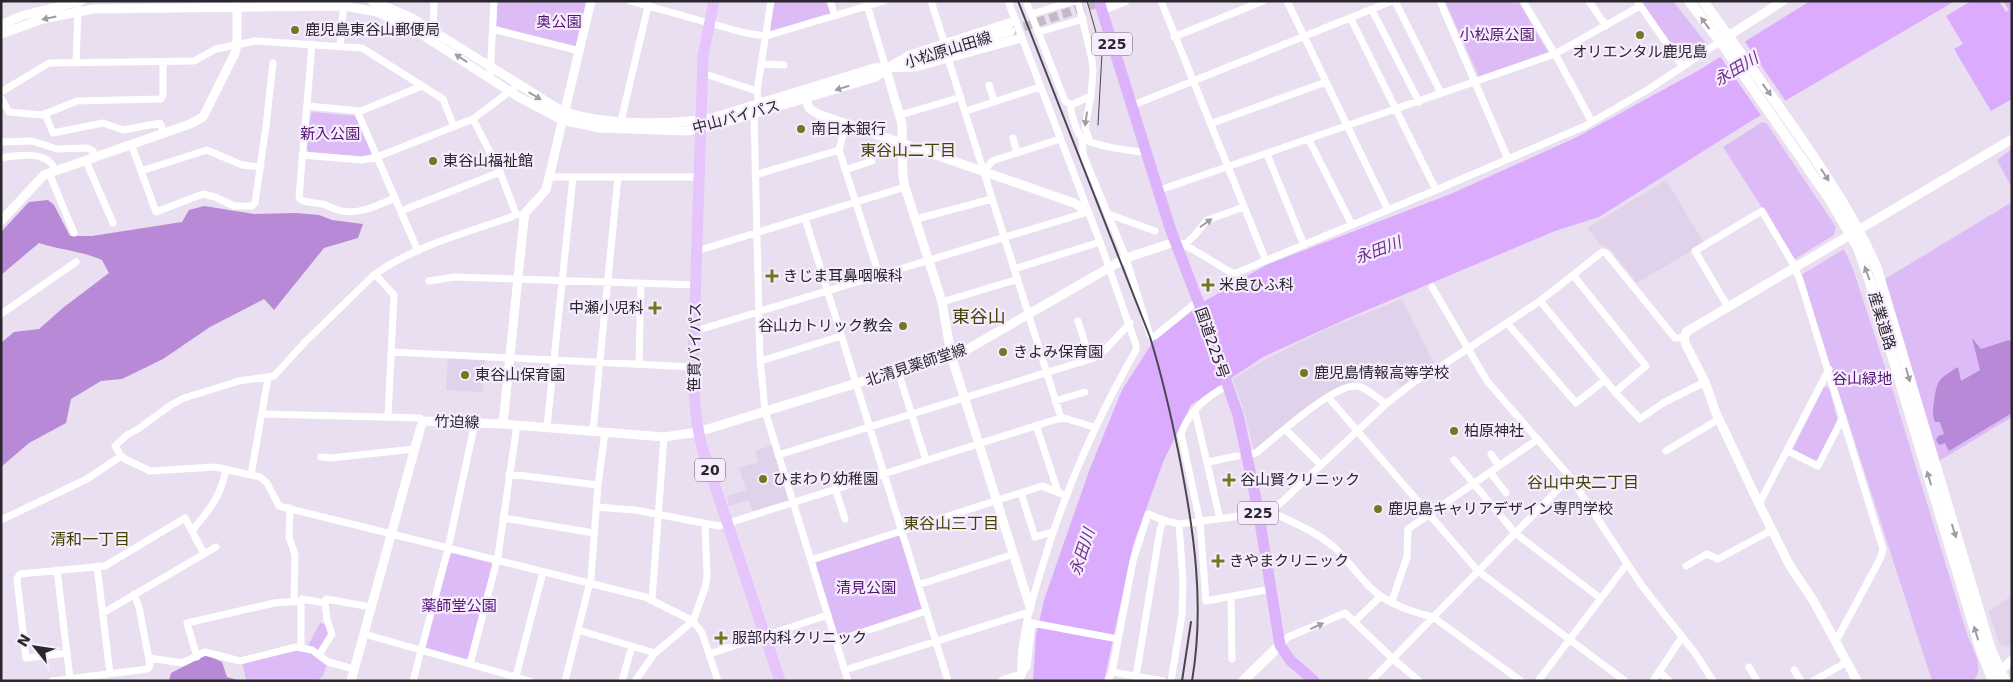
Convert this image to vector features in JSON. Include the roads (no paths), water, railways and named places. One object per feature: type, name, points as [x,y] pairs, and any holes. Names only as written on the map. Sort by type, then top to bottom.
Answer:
[{"type":"highway","name":"国道225号","points":[[1100,6],[1144,152],[1174,242],[1198,302],[1238,415],[1242,456],[1258,514],[1280,645],[1290,660],[1314,681]]},
{"type":"main road","name":"笹貫バイパス","points":[[714,1],[705,40],[702,73],[694,367],[698,432],[780,681]]},
{"type":"main road","name":"産業道路","points":[[1689,1],[1726,42],[1776,111],[1855,232],[1876,270],[1988,642],[2006,681]]},
{"type":"main road","name":"産業道路","points":[[1703,1],[1726,42]]},
{"type":"main road","name":"産業道路","points":[[1855,232],[1858,248],[1870,282],[1981,651],[1992,680]]},
{"type":"main road","points":[[1243,681],[1280,645]]},
{"type":"street","points":[[1,25],[21,16],[79,1],[76,63]]},
{"type":"street","name":"中山バイパス","points":[[372,1],[395,10],[514,88],[563,116],[599,128],[687,131],[759,105],[874,68],[886,69]]},
{"type":"street","points":[[433,35],[434,1]]},
{"type":"street","points":[[491,73],[494,1]]},
{"type":"street","points":[[592,1],[545,191],[525,213],[418,251],[386,266],[374,274],[277,372],[268,378],[239,380],[184,398],[171,404],[138,430],[127,435],[115,446],[121,456],[150,472],[215,467],[260,477],[267,483],[276,504],[448,549],[645,597],[693,621],[702,633],[718,681]]},
{"type":"street","points":[[630,1],[649,3],[708,23],[745,33],[766,36],[835,16],[867,4],[884,1]]},
{"type":"street","points":[[759,105],[757,91],[771,1]]},
{"type":"street","points":[[830,1],[835,16]]},
{"type":"street","points":[[931,1],[945,44]]},
{"type":"street","points":[[1008,1],[1136,338],[1136,350],[1094,427],[1052,532],[1024,632],[1020,665],[1021,678]]},
{"type":"street","points":[[1026,1],[1065,101],[1071,105]]},
{"type":"street","points":[[1032,14],[1074,1]]},
{"type":"street","points":[[1078,1],[1093,72],[1085,128],[1090,141]]},
{"type":"street","points":[[1100,6],[1124,1]]},
{"type":"street","points":[[1161,1],[1192,82],[1266,261]]},
{"type":"street","points":[[1174,37],[1263,1]]},
{"type":"street","points":[[1287,1],[1388,210]]},
{"type":"street","points":[[1131,106],[1394,1],[1441,93]]},
{"type":"street","points":[[1440,1],[1508,159]]},
{"type":"street","points":[[1524,1],[1556,54],[1592,122]]},
{"type":"street","points":[[1589,1],[1606,26]]},
{"type":"street","points":[[1174,242],[1192,248],[1232,273],[1236,273],[1436,190],[1592,122],[1726,42],[1783,1]]},
{"type":"street","name":"中山バイパス","points":[[1,34],[43,19],[105,8],[344,3],[392,18],[433,35]]},
{"type":"street","points":[[340,46],[344,3]]},
{"type":"street","points":[[621,121],[649,3]]},
{"type":"street","points":[[1157,191],[1556,54],[1606,26],[1639,3],[1683,67]]},
{"type":"street","points":[[1,221],[38,181],[52,172],[198,121],[203,117],[237,45],[237,4]]},
{"type":"street","points":[[867,4],[902,124],[903,177],[905,187],[942,302],[951,355],[1014,554],[1029,609]]},
{"type":"street","points":[[1372,10],[1419,102]]},
{"type":"street","points":[[1039,32],[1083,19]]},
{"type":"street","points":[[1351,19],[1436,190]]},
{"type":"street","points":[[886,69],[910,54],[1015,21]]},
{"type":"street","points":[[493,29],[580,51]]},
{"type":"street","name":"小松原山田線","points":[[886,69],[1011,31]]},
{"type":"street","points":[[886,69],[915,67],[1021,38]]},
{"type":"street","points":[[1,92],[48,63],[194,61],[216,49],[269,40],[362,48],[443,99],[454,126]]},
{"type":"street","points":[[312,44],[299,198],[302,201],[321,203],[339,210],[364,211],[395,198]]},
{"type":"street","points":[[948,58],[1060,418]]},
{"type":"street","points":[[1,98],[9,112],[45,114],[77,101],[161,99],[163,95],[163,62]]},
{"type":"street","points":[[131,144],[156,212],[203,194],[215,197],[234,206],[252,206],[255,203],[261,167],[272,63]]},
{"type":"street","points":[[761,64],[784,65]]},
{"type":"street","name":"中山バイパス","points":[[563,116],[621,121],[687,122],[701,125],[754,114],[806,99],[876,77],[886,69]]},
{"type":"street","points":[[702,73],[757,91]]},
{"type":"street","points":[[1210,124],[1326,82]]},
{"type":"street","points":[[989,85],[994,101]]},
{"type":"street","points":[[307,106],[358,111],[422,86]]},
{"type":"street","points":[[966,111],[1040,87]]},
{"type":"street","points":[[302,155],[362,160],[377,156],[473,119],[514,88]]},
{"type":"street","points":[[1071,105],[1091,96]]},
{"type":"street","points":[[900,115],[961,97]]},
{"type":"street","points":[[806,99],[812,111],[1074,203],[1088,212]]},
{"type":"street","points":[[1071,105],[1070,111],[1082,138],[1083,154],[1126,258],[1152,337],[1198,302]]},
{"type":"street","points":[[358,111],[418,251]]},
{"type":"street","points":[[45,114],[53,133],[103,123],[123,130],[160,124],[164,133]]},
{"type":"street","points":[[754,114],[759,312],[765,411],[848,681]]},
{"type":"street","points":[[473,119],[520,215],[518,280],[503,424]]},
{"type":"street","points":[[846,123],[839,150],[878,275]]},
{"type":"street","points":[[1013,138],[1018,153]]},
{"type":"street","points":[[1082,138],[1126,151],[1144,152]]},
{"type":"street","points":[[984,171],[992,161],[1060,139]]},
{"type":"street","points":[[1858,681],[1813,600],[1790,566],[1758,504],[1684,338],[1687,331],[2012,139]]},
{"type":"street","points":[[1309,140],[1352,225]]},
{"type":"street","points":[[1,142],[32,141],[57,149],[88,148],[92,151],[91,159],[113,223]]},
{"type":"street","points":[[141,171],[207,150],[242,165],[261,167]]},
{"type":"street","points":[[756,175],[839,150]]},
{"type":"street","points":[[1267,154],[1304,245]]},
{"type":"street","points":[[1,158],[32,155],[50,162],[74,234]]},
{"type":"street","points":[[845,170],[872,162]]},
{"type":"street","points":[[401,211],[500,172]]},
{"type":"street","points":[[549,176],[699,177]]},
{"type":"street","points":[[547,427],[573,177]]},
{"type":"street","points":[[593,431],[618,177]]},
{"type":"street","points":[[697,251],[905,187]]},
{"type":"street","points":[[916,219],[992,199]]},
{"type":"street","points":[[1174,242],[1185,244],[1207,220],[1244,207]]},
{"type":"street","points":[[1728,307],[1695,251],[1762,211],[1795,268],[1829,369],[1883,552],[1836,642]]},
{"type":"street","points":[[695,331],[1088,212]]},
{"type":"street","points":[[1108,214],[1156,232]]},
{"type":"street","points":[[804,218],[948,681]]},
{"type":"street","points":[[1014,269],[1100,242]]},
{"type":"street","name":"北清見薬師堂線","points":[[698,432],[968,349],[1126,258],[1174,242]]},
{"type":"street","points":[[1108,681],[1112,672],[1133,561],[1148,514],[1179,524],[1271,512],[1357,430],[1414,382],[1431,374],[1507,324],[1604,251],[1675,338],[1684,338]]},
{"type":"street","points":[[1,314],[76,262]]},
{"type":"street","points":[[374,274],[394,295],[388,417]]},
{"type":"street","points":[[1573,275],[1646,366],[1614,392]]},
{"type":"street","points":[[429,281],[454,277],[696,285]]},
{"type":"street","points":[[942,302],[1018,279]]},
{"type":"street","points":[[639,364],[641,283]]},
{"type":"street","points":[[1432,286],[1468,350],[1494,389],[1570,477],[1642,586],[1682,637],[1713,681]]},
{"type":"street","points":[[1540,301],[1614,392],[1640,419],[1664,403],[1705,382]]},
{"type":"street","points":[[1078,321],[1090,359]]},
{"type":"street","points":[[778,455],[1090,359],[1104,351],[1130,323]]},
{"type":"street","points":[[1507,324],[1576,403],[1605,380]]},
{"type":"street","points":[[761,361],[841,336]]},
{"type":"street","points":[[391,352],[694,367]]},
{"type":"street","points":[[1758,504],[1788,451],[1829,369]]},
{"type":"street","points":[[898,371],[926,460]]},
{"type":"street","points":[[251,475],[268,378]]},
{"type":"street","points":[[1227,385],[1205,399],[1195,410],[1181,434],[1200,522],[1206,601],[1271,589]]},
{"type":"street","points":[[1208,462],[1256,453],[1337,392],[1356,386],[1386,404]]},
{"type":"street","points":[[1055,401],[1085,392]]},
{"type":"street","points":[[1328,397],[1478,571],[1625,681]]},
{"type":"street","points":[[1195,410],[1220,519]]},
{"type":"street","points":[[263,414],[420,418],[424,421]]},
{"type":"street","points":[[1788,451],[1818,466],[1843,417]]},
{"type":"street","points":[[596,507],[635,510],[716,527],[1060,418],[1094,427]]},
{"type":"street","points":[[1666,451],[1719,419]]},
{"type":"street","name":"竹迫線","points":[[351,681],[414,448],[424,421],[547,427],[664,438],[698,432]]},
{"type":"street","points":[[413,681],[448,549],[475,422]]},
{"type":"street","points":[[470,664],[496,560],[517,425]]},
{"type":"street","points":[[1036,425],[1058,492]]},
{"type":"street","points":[[1286,430],[1321,465]]},
{"type":"street","points":[[565,681],[590,583],[598,485],[605,432]]},
{"type":"street","points":[[652,600],[664,438]]},
{"type":"street","points":[[1392,601],[1407,556],[1408,529],[1538,438]]},
{"type":"street","points":[[321,457],[331,458],[414,448]]},
{"type":"street","points":[[1491,454],[1499,466]]},
{"type":"street","points":[[1,520],[86,479],[121,456]]},
{"type":"street","points":[[1454,460],[1515,533],[1600,598]]},
{"type":"street","points":[[192,531],[218,497],[223,487],[226,469]]},
{"type":"street","points":[[1490,472],[1506,494]]},
{"type":"street","points":[[509,474],[598,485]]},
{"type":"street","points":[[1371,681],[1570,477]]},
{"type":"street","points":[[811,560],[1042,486],[1067,496]]},
{"type":"street","points":[[835,488],[845,519]]},
{"type":"street","points":[[1021,493],[1035,537],[1052,532]]},
{"type":"street","points":[[290,508],[289,537],[295,555],[301,648]]},
{"type":"street","points":[[1271,512],[1334,547],[1369,587],[1381,596],[1418,613],[1433,617],[1521,681]]},
{"type":"street","points":[[67,653],[26,658],[17,579],[20,574],[105,566],[184,518],[204,554]]},
{"type":"street","points":[[503,518],[594,533]]},
{"type":"street","points":[[1136,677],[1163,520]]},
{"type":"street","points":[[1171,681],[1182,614],[1183,582],[1179,524]]},
{"type":"street","points":[[635,681],[655,653],[693,621],[706,588],[705,525]]},
{"type":"street","points":[[1686,566],[1707,554],[1718,560],[1772,530]]},
{"type":"street","points":[[103,613],[216,547]]},
{"type":"street","points":[[918,585],[1014,554]]},
{"type":"street","points":[[1538,681],[1627,564]]},
{"type":"street","points":[[97,566],[110,674]]},
{"type":"street","points":[[57,570],[70,679]]},
{"type":"street","points":[[515,679],[543,572]]},
{"type":"street","points":[[53,681],[145,670],[150,664],[139,607],[134,594]]},
{"type":"street","points":[[1231,596],[1232,659]]},
{"type":"street","points":[[1354,622],[1381,596]]},
{"type":"street","points":[[197,657],[187,623],[253,607],[302,599],[325,603]]},
{"type":"street","points":[[319,655],[332,634],[327,620],[326,599],[371,607]]},
{"type":"street","points":[[845,670],[936,642],[1029,609]]},
{"type":"street","points":[[836,641],[926,611]]},
{"type":"street","points":[[1280,645],[1288,638],[1345,613],[1419,681]]},
{"type":"street","points":[[709,654],[828,615]]},
{"type":"street","points":[[1021,678],[1027,667],[1032,623],[1118,639]]},
{"type":"street","points":[[578,630],[655,653]]},
{"type":"street","points":[[364,634],[470,664],[515,679],[530,681]]},
{"type":"street","points":[[1653,681],[1682,637]]},
{"type":"street","points":[[622,681],[632,646]]},
{"type":"street","points":[[149,658],[182,663],[205,652],[240,661],[296,647],[312,650],[328,662],[354,669]]},
{"type":"street","points":[[1992,680],[2012,660]]},
{"type":"street","points":[[1813,681],[1847,662]]},
{"type":"street","points":[[1749,667],[1757,681]]},
{"type":"street","points":[[1794,670],[1802,681]]},
{"type":"street","points":[[1659,671],[1669,681]]},
{"type":"street","points":[[1112,672],[1163,681]]},
{"type":"street","points":[[1002,681],[1021,678]]},
{"type":"water","name":"永田川","points":[[1810,1],[1955,1],[1751,121],[1599,217],[1555,231],[1346,319],[1263,357],[1191,405],[1164,460],[1133,545],[1104,681],[1033,681],[1036,635],[1045,597],[1089,471],[1122,390],[1154,340],[1178,317],[1266,265],[1453,193],[1577,137],[1701,69]]},
{"type":"water","points":[[1971,1],[1999,1],[2006,12],[2009,10],[2003,1],[2012,1],[2012,99],[1991,111],[1954,49],[1963,44],[1946,16]]},
{"type":"tunnel","points":[[1011,31],[1103,1]]},
{"type":"tram line","points":[[1087,1],[1102,53],[1098,125]]},
{"type":"railway","points":[[1018,1],[1150,337],[1162,381],[1184,483],[1196,568],[1198,624],[1192,681]]},
{"type":"railway","points":[[1182,681],[1191,622]]},
{"type":"place","name":"鹿児島東谷山郵便局","points":[[295,30]]},
{"type":"place","name":"オリエンタル鹿児島","points":[[1640,35]]},
{"type":"place","name":"南日本銀行","points":[[801,129]]},
{"type":"place","name":"東谷山福祉館","points":[[433,161]]},
{"type":"place","name":"きじま耳鼻咽喉科","points":[[772,276]]},
{"type":"place","name":"米良ひふ科","points":[[1208,285]]},
{"type":"place","name":"中瀬小児科","points":[[655,308]]},
{"type":"place","name":"谷山カトリック教会","points":[[903,326]]},
{"type":"place","name":"きよみ保育園","points":[[1003,352]]},
{"type":"place","name":"鹿児島情報高等学校","points":[[1304,373]]},
{"type":"place","name":"東谷山保育園","points":[[465,375]]},
{"type":"place","name":"柏原神社","points":[[1454,431]]},
{"type":"place","name":"ひまわり幼稚園","points":[[763,479]]},
{"type":"place","name":"谷山賢クリニック","points":[[1229,480]]},
{"type":"place","name":"鹿児島キャリアデザイン専門学校","points":[[1378,509]]},
{"type":"place","name":"きやまクリニック","points":[[1218,561]]},
{"type":"place","name":"服部内科クリニック","points":[[721,638]]},
{"type":"district","name":"東谷山二丁目","points":[[908,150]]},
{"type":"district","name":"東谷山","points":[[979,316]]},
{"type":"district","name":"谷山中央二丁目","points":[[1583,482]]},
{"type":"district","name":"東谷山三丁目","points":[[951,523]]},
{"type":"district","name":"清和一丁目","points":[[90,539]]},
{"type":"park label","name":"奥公園","points":[[559,22]]},
{"type":"park label","name":"小松原公園","points":[[1497,35]]},
{"type":"park label","name":"新入公園","points":[[330,134]]},
{"type":"park label","name":"谷山緑地","points":[[1862,379]]},
{"type":"park label","name":"清見公園","points":[[866,588]]},
{"type":"park label","name":"薬師堂公園","points":[[459,606]]}]
